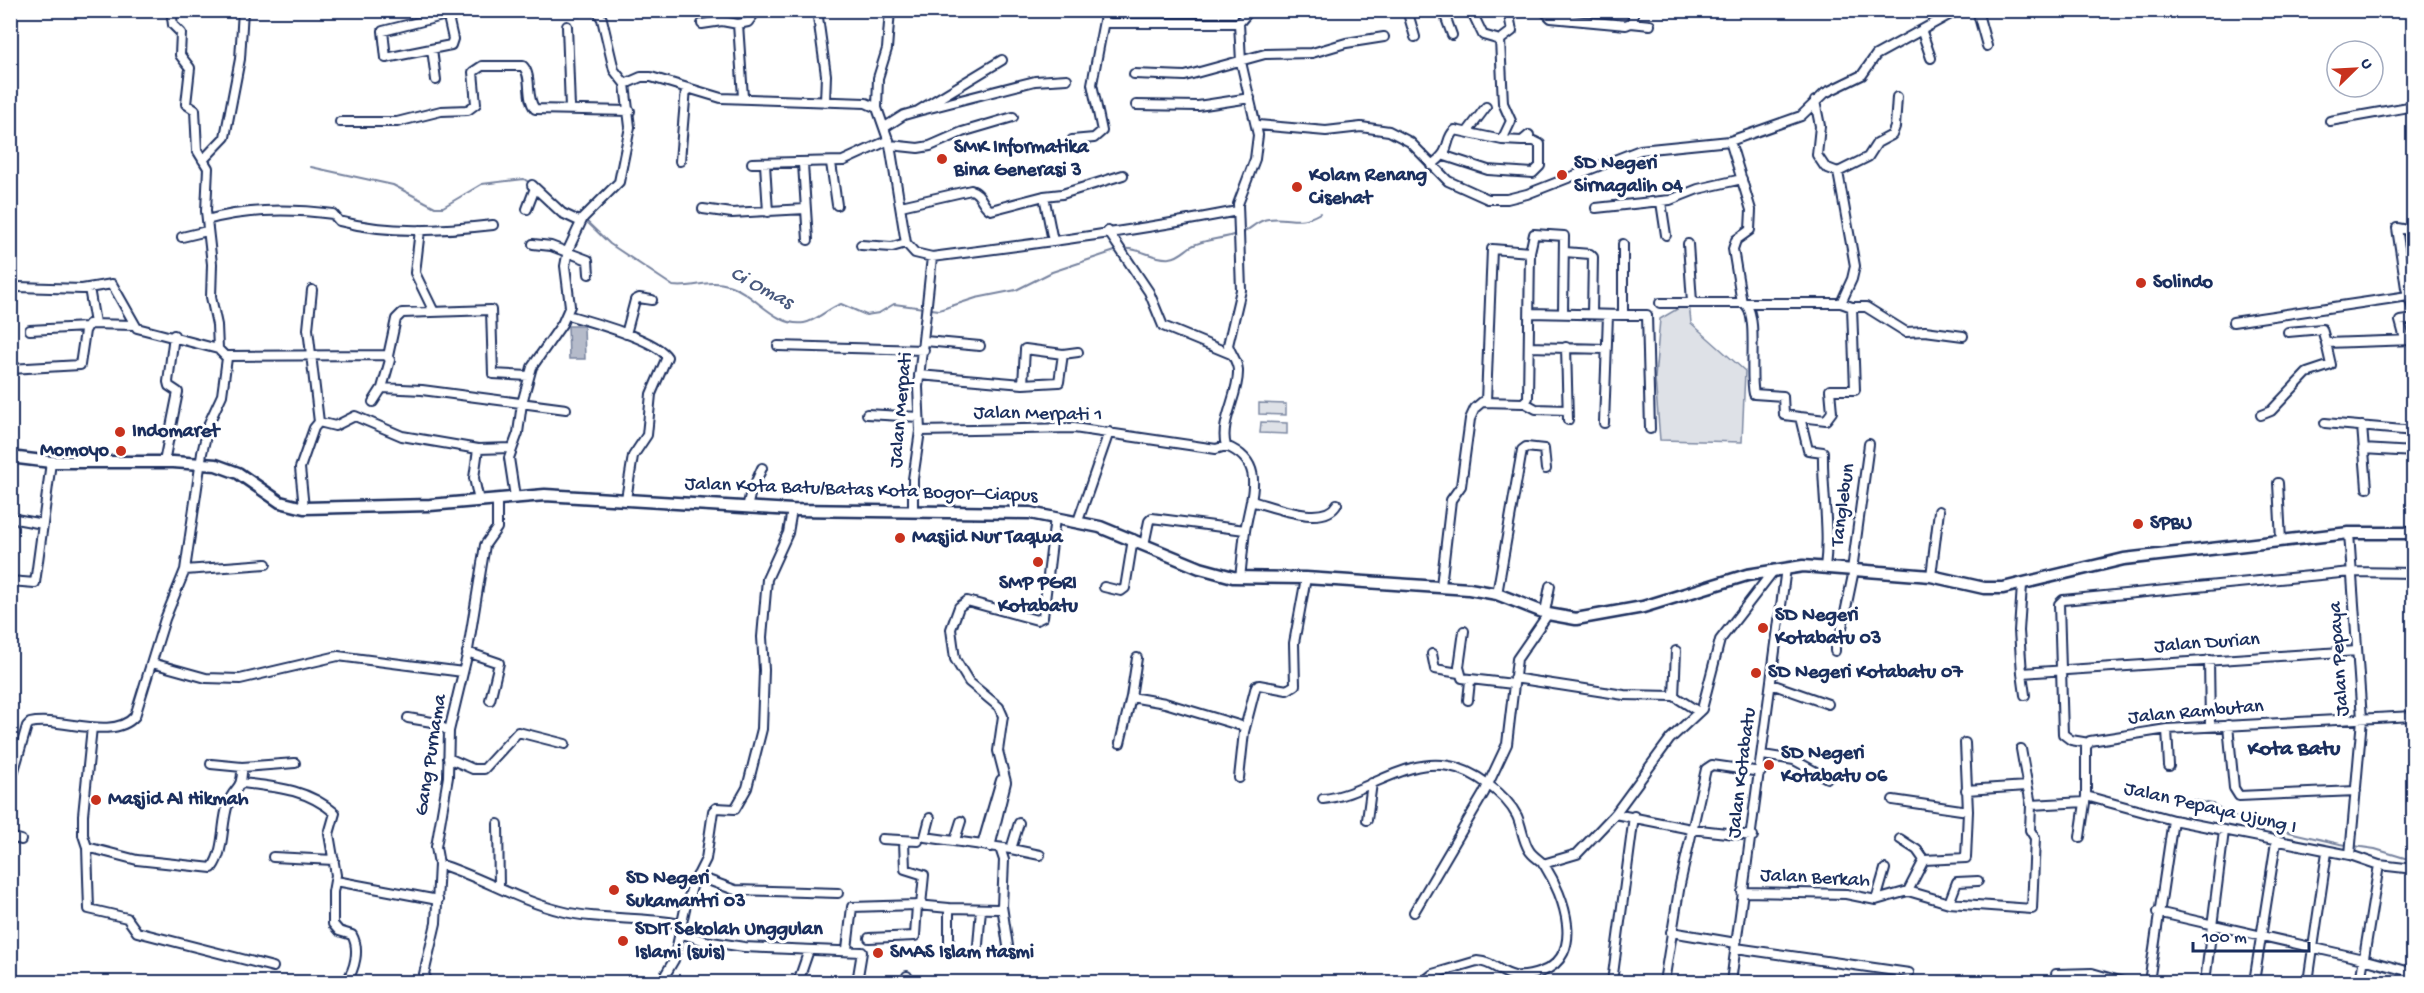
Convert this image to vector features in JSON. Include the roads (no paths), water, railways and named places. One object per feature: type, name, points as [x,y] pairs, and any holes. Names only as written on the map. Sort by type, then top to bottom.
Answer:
[{"type":"main road","name":"Jalan Kota Batu/Batas Kota Bogor–Ciapus","points":[[10,457],[51,462],[200,464],[228,469],[280,502],[304,508],[430,505],[545,495],[792,510],[1016,513],[1078,521],[1133,539],[1200,568],[1240,578],[1306,578],[1442,586],[1497,594],[1547,613],[1576,619],[1599,617],[1643,607],[1781,568],[1825,568],[1931,576],[1984,588],[2022,585],[2106,561],[2349,533],[2414,533]]},
{"type":"street","points":[[171,10],[173,25],[182,36],[180,55],[190,68],[185,100],[195,110],[197,150],[208,168],[207,231],[212,264],[211,297],[217,325],[218,349]]},
{"type":"street","points":[[203,160],[225,137],[240,59],[243,10]]},
{"type":"street","points":[[448,17],[453,43],[432,50],[387,58],[382,31],[448,17],[466,10]]},
{"type":"street","points":[[515,497],[509,469],[511,448],[518,433],[522,403],[537,358],[567,315],[570,302],[565,266],[567,252],[582,219],[619,182],[630,127],[630,111],[625,84],[618,78],[612,64],[607,37],[597,10]]},
{"type":"street","points":[[702,24],[727,21],[738,24],[748,22],[757,10]]},
{"type":"street","points":[[817,10],[826,75],[825,102]]},
{"type":"street","points":[[890,10],[887,49],[878,78],[877,108],[890,143],[906,243],[915,253],[932,257],[1053,241],[1108,231],[1173,224],[1237,211]]},
{"type":"street","points":[[1072,140],[1094,138],[1102,132],[1092,84],[1106,10]]},
{"type":"street","points":[[1240,578],[1253,477],[1250,464],[1240,452],[1226,446],[1224,435],[1238,375],[1237,363],[1228,345],[1241,290],[1237,211],[1257,151],[1258,125],[1241,62],[1239,23],[1250,10]]},
{"type":"street","points":[[1407,10],[1415,38]]},
{"type":"street","points":[[1443,10],[1452,35]]},
{"type":"street","points":[[1471,10],[1483,35],[1500,40]]},
{"type":"street","points":[[1500,40],[1512,30],[1508,10]]},
{"type":"street","points":[[1543,10],[1551,18],[1650,25]]},
{"type":"street","points":[[1631,23],[1633,10]]},
{"type":"street","points":[[1258,125],[1326,131],[1351,127],[1377,128],[1403,138],[1448,181],[1484,198],[1507,199],[1527,194],[1640,150],[1730,141],[1801,116],[1829,90],[1862,75],[1872,58],[1958,10]]},
{"type":"street","points":[[1977,10],[1987,46]]},
{"type":"street","points":[[1105,23],[1239,23]]},
{"type":"street","points":[[738,24],[743,97]]},
{"type":"street","points":[[567,26],[570,108]]},
{"type":"street","points":[[1922,32],[1931,58]]},
{"type":"street","points":[[1134,74],[1185,76],[1265,54],[1312,53],[1346,43],[1384,38]]},
{"type":"street","points":[[1500,40],[1503,103],[1511,121],[1502,140]]},
{"type":"street","points":[[432,50],[436,80]]},
{"type":"street","points":[[918,111],[1002,60]]},
{"type":"street","points":[[340,122],[387,123],[441,111],[468,110],[476,104],[473,72],[482,66],[523,66],[526,69],[530,95],[535,109],[630,111]]},
{"type":"street","points":[[625,84],[640,77],[651,77],[721,98],[866,103],[877,108]]},
{"type":"street","points":[[885,127],[904,115],[918,111],[1035,81],[1067,79]]},
{"type":"street","points":[[680,161],[686,88]]},
{"type":"street","points":[[1815,101],[1820,126],[1817,155],[1825,167],[1838,172],[1868,157],[1877,143],[1892,135],[1895,127],[1897,97]]},
{"type":"street","points":[[1136,105],[1198,106],[1250,98]]},
{"type":"street","points":[[2330,121],[2414,106]]},
{"type":"street","points":[[1468,131],[1486,107]]},
{"type":"street","points":[[752,163],[831,163],[849,160],[890,143],[918,148],[930,147],[962,132],[1012,117]]},
{"type":"street","points":[[1431,165],[1445,156],[1453,131],[1460,129],[1502,140],[1534,141],[1540,144],[1539,166],[1533,173],[1488,170],[1445,156]]},
{"type":"street","points":[[1522,141],[1528,135]]},
{"type":"street","points":[[1730,141],[1751,216],[1750,230],[1736,240],[1733,249],[1744,304],[1751,316],[1754,394],[1783,396],[1784,415],[1826,420],[1832,412],[1830,390],[1855,390],[1852,307]]},
{"type":"street","points":[[831,163],[837,205]]},
{"type":"street","points":[[765,164],[768,212]]},
{"type":"street","points":[[803,164],[808,240]]},
{"type":"street","points":[[1838,172],[1855,266],[1841,303]]},
{"type":"street","points":[[901,206],[971,190],[979,194],[986,207],[992,210],[1044,196],[1062,194],[1123,175]]},
{"type":"street","points":[[1596,208],[1661,202],[1742,179]]},
{"type":"street","points":[[527,209],[533,187],[562,213],[582,219]]},
{"type":"street","points":[[1044,196],[1053,241]]},
{"type":"street","points":[[1661,202],[1666,235]]},
{"type":"street","points":[[703,208],[732,213],[806,209]]},
{"type":"street","points":[[207,220],[231,215],[297,211],[333,214],[339,221],[371,228],[420,230],[493,225]]},
{"type":"street","points":[[2414,231],[2397,228],[2408,296],[2414,312]]},
{"type":"street","points":[[420,230],[415,273],[434,310]]},
{"type":"street","points":[[182,237],[207,231]]},
{"type":"street","points":[[1108,231],[1149,292],[1165,328],[1231,354]]},
{"type":"street","points":[[1525,403],[1528,398],[1530,252],[1531,237],[1536,234],[1563,235],[1565,252],[1563,314]]},
{"type":"street","points":[[861,245],[892,247],[906,243]]},
{"type":"street","points":[[533,244],[551,246],[588,260],[589,274]]},
{"type":"street","points":[[1623,244],[1623,315]]},
{"type":"street","points":[[1688,244],[1692,302]]},
{"type":"street","points":[[1486,401],[1492,249],[1530,252]]},
{"type":"street","points":[[1565,252],[1590,254],[1593,257],[1592,314]]},
{"type":"street","name":"Jalan Merpati","points":[[913,512],[913,479],[920,431],[919,375],[925,341],[932,257]]},
{"type":"street","points":[[18,287],[89,288],[113,285],[135,325]]},
{"type":"street","points":[[89,288],[95,323]]},
{"type":"street","points":[[304,508],[299,472],[314,428],[319,422],[308,321],[312,290]]},
{"type":"street","points":[[2234,322],[2408,296]]},
{"type":"street","points":[[626,334],[637,298],[652,300]]},
{"type":"street","points":[[1660,303],[1841,303],[1852,307],[1866,307],[1906,332],[1925,331],[1963,336]]},
{"type":"street","points":[[373,402],[382,388],[399,315],[406,311],[434,310],[440,313],[492,310],[493,374],[530,376]]},
{"type":"street","points":[[1530,313],[1647,315],[1650,429]]},
{"type":"street","points":[[567,315],[626,334],[661,350],[667,357],[651,394],[646,435],[633,456],[626,500]]},
{"type":"street","points":[[1604,423],[1608,315]]},
{"type":"street","points":[[2326,343],[2409,339],[2400,321],[2414,319]]},
{"type":"street","points":[[30,330],[86,327],[95,323],[135,325],[218,349],[227,356],[388,356]]},
{"type":"street","points":[[10,369],[80,365],[86,327]]},
{"type":"street","points":[[2260,415],[2271,411],[2307,373],[2331,365],[2322,329],[2288,332]]},
{"type":"street","points":[[164,462],[178,392],[169,386],[168,382],[174,335]]},
{"type":"street","points":[[925,341],[980,346]]},
{"type":"street","points":[[778,346],[924,350]]},
{"type":"street","points":[[1529,347],[1606,349]]},
{"type":"street","points":[[1566,348],[1568,420]]},
{"type":"street","points":[[1023,384],[1025,349],[1063,354],[1078,351]]},
{"type":"street","points":[[919,375],[1023,384],[1061,381],[1063,354]]},
{"type":"street","points":[[10,784],[28,724],[36,722],[92,727],[119,725],[134,718],[165,619],[185,570],[200,464],[207,429],[222,395],[227,356]]},
{"type":"street","points":[[382,388],[411,389],[566,409]]},
{"type":"street","points":[[1442,586],[1451,500],[1461,486],[1470,419],[1477,404],[1486,401],[1525,403],[1536,410],[1567,410]]},
{"type":"street","points":[[867,414],[919,417]]},
{"type":"street","points":[[319,422],[335,426],[355,416],[402,436],[478,449],[511,448]]},
{"type":"street","points":[[1800,417],[1808,450],[1823,452],[1822,478],[1828,544],[1825,568]]},
{"type":"street","points":[[2325,423],[2414,430]]},
{"type":"street","points":[[2362,426],[2367,488]]},
{"type":"street","name":"Jalan Merpati 1","points":[[920,431],[1064,428],[1108,432],[1216,449],[1226,446]]},
{"type":"street","points":[[1078,521],[1108,432]]},
{"type":"street","name":"Tanglebun","points":[[1835,651],[1835,638],[1840,637],[1853,570],[1869,444]]},
{"type":"street","points":[[1497,594],[1522,450],[1526,447],[1544,450],[1546,469]]},
{"type":"street","points":[[478,449],[474,478],[479,501]]},
{"type":"street","points":[[2363,449],[2414,452]]},
{"type":"street","points":[[10,581],[35,583],[51,462]]},
{"type":"street","points":[[747,508],[762,468]]},
{"type":"street","points":[[2278,483],[2281,541]]},
{"type":"street","name":"Gang Purnama","points":[[428,982],[424,974],[436,923],[439,864],[436,847],[447,781],[449,731],[467,652],[485,545],[497,528],[497,500]]},
{"type":"street","points":[[1251,501],[1314,516],[1329,513],[1336,504]]},
{"type":"street","points":[[661,982],[674,960],[681,924],[697,876],[706,859],[713,811],[736,807],[747,788],[760,736],[766,590],[772,564],[788,532],[792,510]]},
{"type":"street","points":[[1931,576],[1939,511]]},
{"type":"street","points":[[10,518],[43,524]]},
{"type":"street","points":[[986,846],[1006,782],[998,751],[1003,716],[999,707],[977,690],[961,671],[951,643],[951,629],[959,607],[967,601],[1037,620],[1043,617],[1055,518]]},
{"type":"street","points":[[1144,545],[1149,521],[1152,518],[1245,530]]},
{"type":"street","name":"Jalan Pepaya","points":[[2349,533],[2362,719],[2350,852]]},
{"type":"street","points":[[1104,587],[1121,591],[1125,588],[1133,539]]},
{"type":"street","points":[[185,570],[267,564]]},
{"type":"street","points":[[1543,864],[1577,854],[1615,814],[1670,739],[1699,712],[1705,704],[1715,653],[1720,640],[1781,568]]},
{"type":"street","name":"Jalan Kotabatu","points":[[1731,982],[1742,892],[1753,836],[1772,684],[1781,568]]},
{"type":"street","points":[[2080,837],[2085,800],[2088,743],[2071,740],[2063,734],[2059,671],[2059,604],[2062,600],[2351,572],[2414,573]]},
{"type":"street","points":[[1239,778],[1245,727],[1257,685],[1287,690],[1295,685],[1294,643],[1306,578]]},
{"type":"street","points":[[2022,585],[2019,631],[2025,695]]},
{"type":"street","points":[[1414,912],[1487,786],[1509,736],[1514,681],[1520,654],[1547,613],[1551,586]]},
{"type":"street","points":[[1464,631],[1459,673],[1462,678],[1470,681],[1514,681],[1624,695],[1674,696],[1699,712]]},
{"type":"street","points":[[1674,696],[1676,651]]},
{"type":"street","name":"Jalan Durian","points":[[2022,673],[2357,651]]},
{"type":"street","points":[[467,652],[499,663],[490,700]]},
{"type":"street","points":[[1432,654],[1434,669],[1459,673]]},
{"type":"street","points":[[152,663],[206,678],[240,679],[338,656],[463,672]]},
{"type":"street","points":[[1120,743],[1137,658]]},
{"type":"street","points":[[2209,660],[2210,725]]},
{"type":"street","points":[[1468,700],[1470,681]]},
{"type":"street","points":[[1772,684],[1828,704]]},
{"type":"street","points":[[1131,697],[1165,703],[1245,727]]},
{"type":"street","name":"Jalan Rambutan","points":[[2088,743],[2167,729],[2210,725],[2414,716]]},
{"type":"street","points":[[408,718],[434,722],[449,731]]},
{"type":"street","points":[[2228,725],[2234,788],[2239,796],[2356,791]]},
{"type":"street","points":[[92,727],[83,815],[90,911],[127,918],[137,933],[273,967]]},
{"type":"street","points":[[2167,729],[2169,766]]},
{"type":"street","points":[[448,758],[474,769],[484,769],[518,732],[565,744]]},
{"type":"street","points":[[1924,860],[1967,856],[1965,743]]},
{"type":"street","points":[[1924,860],[1908,891],[1949,903],[2032,909],[2035,838],[2030,830],[2031,805],[2021,748]]},
{"type":"street","points":[[1763,755],[1794,760],[1827,778]]},
{"type":"street","points":[[211,764],[242,767],[295,763]]},
{"type":"street","points":[[1323,799],[1340,797],[1421,766],[1447,765],[1467,771],[1512,808],[1527,849],[1543,864],[1558,895],[1567,926],[1565,953],[1559,962],[1542,972],[1518,976],[1502,973],[1477,961],[1433,974],[1424,982]]},
{"type":"street","points":[[1664,982],[1671,932],[1692,829],[1708,766],[1761,772]]},
{"type":"street","points":[[87,847],[137,860],[212,868],[220,848],[228,804],[242,783],[242,767]]},
{"type":"street","points":[[986,846],[1001,780]]},
{"type":"street","points":[[242,783],[294,789],[334,812],[329,837],[336,881],[333,891],[333,924],[339,931],[352,935],[356,944],[352,971],[346,982]]},
{"type":"street","points":[[1367,819],[1372,783]]},
{"type":"street","points":[[1966,790],[2027,786]]},
{"type":"street","points":[[1893,800],[1968,811]]},
{"type":"street","name":"Jalan Pepaya Ujung I","points":[[2031,805],[2085,800],[2276,842],[2327,852],[2350,852],[2379,865],[2414,869]]},
{"type":"street","points":[[1615,814],[1692,829],[1753,836]]},
{"type":"street","points":[[1612,982],[1634,816]]},
{"type":"street","points":[[930,818],[925,837],[1040,855]]},
{"type":"street","points":[[2149,982],[2157,912],[2173,820]]},
{"type":"street","points":[[955,840],[961,821]]},
{"type":"street","points":[[1011,849],[1020,823]]},
{"type":"street","points":[[498,824],[500,886]]},
{"type":"street","points":[[2205,982],[2224,831]]},
{"type":"street","points":[[10,837],[21,840]]},
{"type":"street","points":[[882,839],[918,841]]},
{"type":"street","points":[[1900,839],[1917,850],[1924,860]]},
{"type":"street","points":[[869,938],[915,936],[924,875],[905,869],[904,841]]},
{"type":"street","points":[[2254,982],[2276,842]]},
{"type":"street","points":[[1000,848],[1004,874],[1002,906],[1008,946]]},
{"type":"street","points":[[2308,982],[2327,852]]},
{"type":"street","points":[[273,857],[334,860]]},
{"type":"street","points":[[439,864],[500,886],[549,908],[568,913],[681,924]]},
{"type":"street","points":[[2360,982],[2379,865]]},
{"type":"street","points":[[1876,900],[1885,869]]},
{"type":"street","points":[[697,876],[735,890],[838,893]]},
{"type":"street","points":[[1949,903],[1957,882],[1978,880]]},
{"type":"street","points":[[336,881],[438,900]]},
{"type":"street","name":"Jalan Berkah","points":[[1742,892],[1846,894],[1876,900],[1908,891]]},
{"type":"street","points":[[847,949],[850,907],[919,905],[981,909],[1002,906]]},
{"type":"street","points":[[949,949],[950,908]]},
{"type":"street","points":[[978,945],[981,909]]},
{"type":"street","points":[[2157,912],[2363,958],[2414,974]]},
{"type":"street","points":[[1671,932],[1736,946],[1909,973]]},
{"type":"street","points":[[679,933],[728,945],[809,950],[847,949],[862,952],[857,982]]},
{"type":"street","points":[[798,982],[809,950]]},
{"type":"street","points":[[2092,973],[2092,982]]},
{"type":"street","points":[[2056,974],[2092,973],[2123,982]]},
{"type":"water","points":[[568,326],[584,326],[585,359],[569,359]]},
{"type":"waterway","name":"Ci Omas","points":[[311,167],[393,185],[435,207],[443,207],[482,184],[524,179],[530,183]]},
{"type":"waterway","name":"Ci Omas","points":[[568,212],[584,219],[610,244],[673,286],[714,283],[728,285],[738,289],[774,315],[793,323],[809,322],[841,304],[866,315],[879,313],[894,304],[939,310],[976,298],[1016,290],[1052,272],[1118,250]]},
{"type":"waterway","name":"Ci Omas","points":[[1242,233],[1264,220],[1276,218],[1300,220],[1320,213]]},
{"type":"waterway","name":"Ci Omas","points":[[1123,249],[1170,258],[1201,242],[1236,234]]},
{"type":"waterway","points":[[2192,800],[2213,804],[2242,821],[2340,844],[2375,849],[2408,859],[2414,855]]},
{"type":"place","name":"SMK Informatika Bina Generasi 3","points":[[942,159]]},
{"type":"place","name":"SD Negeri Sirnagalih 04","points":[[1562,175]]},
{"type":"place","name":"Kolam Renang Cisehat","points":[[1297,187]]},
{"type":"place","name":"Solindo","points":[[2141,283]]},
{"type":"place","name":"Indomaret","points":[[120,432]]},
{"type":"place","name":"Momoyo","points":[[121,451]]},
{"type":"place","name":"SPBU","points":[[2138,524]]},
{"type":"place","name":"Masjid Nur Taqwa","points":[[900,538]]},
{"type":"place","name":"SMP PGRI Kotabatu","points":[[1038,562]]},
{"type":"place","name":"SD Negeri Kotabatu 03","points":[[1763,628]]},
{"type":"place","name":"SD Negeri Kotabatu 07","points":[[1756,673]]},
{"type":"place","name":"SD Negeri Kotabatu 06","points":[[1769,765]]},
{"type":"place","name":"Masjid Al Hikmah","points":[[96,800]]},
{"type":"place","name":"SD Negeri Sukamantri 03","points":[[614,890]]},
{"type":"place","name":"SDIT Sekolah Unggulan Islami (suis)","points":[[623,941]]},
{"type":"place","name":"SMAS Islam Hasmi","points":[[878,953]]},
{"type":"district","name":"Kota Batu","points":[[2294,750]]}]
